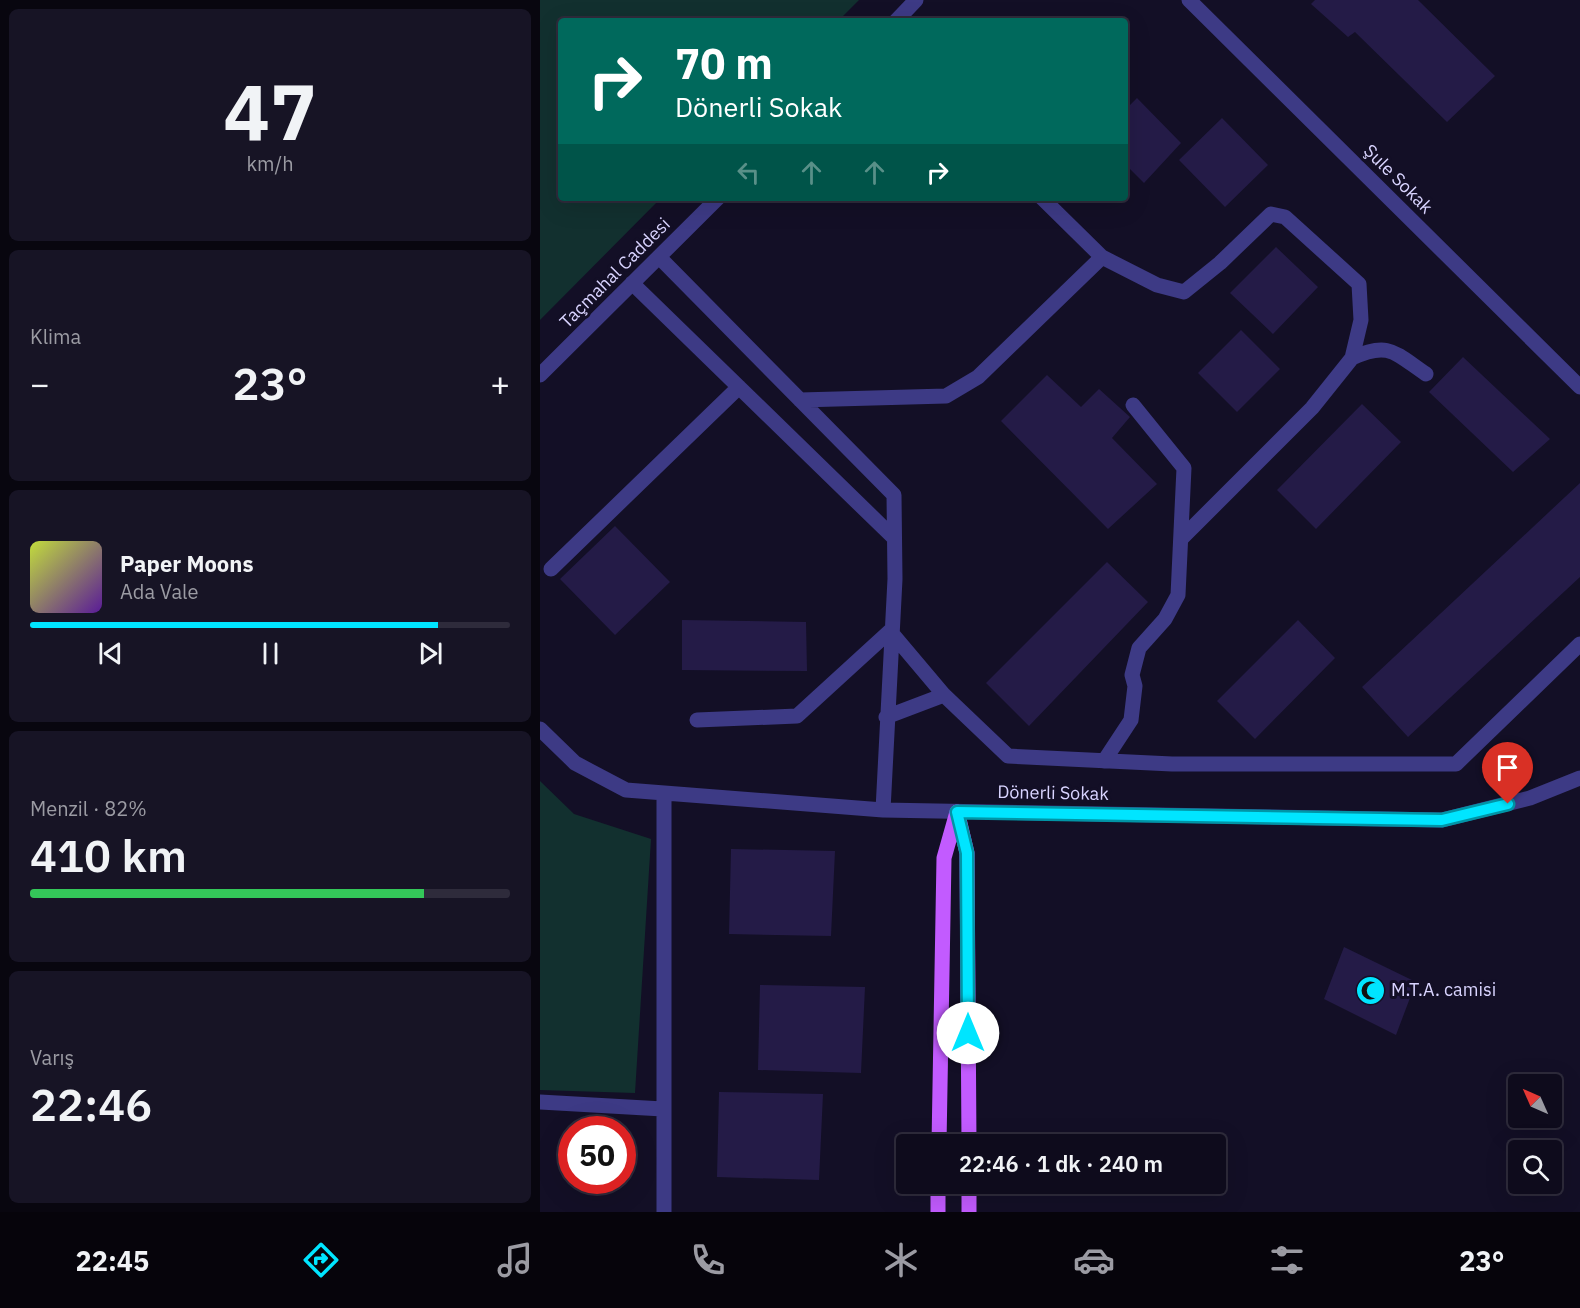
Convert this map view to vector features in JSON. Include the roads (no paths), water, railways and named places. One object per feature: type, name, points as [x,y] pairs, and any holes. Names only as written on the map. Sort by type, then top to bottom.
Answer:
[{"type":"main road","points":[[939,1134],[944,858],[957,812]]},
{"type":"main road","points":[[957,812],[967,853],[969,1134]]},
{"type":"main road","points":[[938,1194],[938,1212]]},
{"type":"main road","points":[[969,1194],[969,1212]]},
{"type":"street","points":[[899,18],[916,0]]},
{"type":"street","name":"Şule Sokak","points":[[1189,0],[1580,387]]},
{"type":"street","name":"Taçmahal Caddesi","points":[[540,375],[715,201]]},
{"type":"street","points":[[1045,201],[1102,257],[1157,285],[1184,292],[1220,263],[1270,214],[1285,217],[1359,284],[1361,320],[1352,358],[1312,408],[1181,539]]},
{"type":"street","points":[[659,256],[894,495],[895,579],[890,631],[883,810]]},
{"type":"street","points":[[800,399],[946,396],[978,377],[1102,257]]},
{"type":"street","points":[[632,284],[894,538]]},
{"type":"street","points":[[1352,358],[1373,348],[1393,352],[1426,374]]},
{"type":"street","points":[[551,569],[739,387]]},
{"type":"street","points":[[1104,761],[1131,720],[1135,686],[1132,675],[1138,648],[1165,618],[1178,595],[1184,468],[1133,405]]},
{"type":"street","points":[[890,631],[944,695],[1008,756],[1172,764],[1456,764],[1580,644]]},
{"type":"street","points":[[697,720],[797,716],[890,631]]},
{"type":"street","points":[[886,717],[944,695]]},
{"type":"street","name":"Dönerli Sokak","points":[[540,729],[575,763],[626,790],[883,810],[1442,820],[1530,798],[1580,778]]},
{"type":"street","points":[[664,793],[664,1212]]},
{"type":"street","points":[[540,1102],[663,1109]]},
{"type":"place","name":"M.T.A. camisi","points":[[1370,990]]}]
